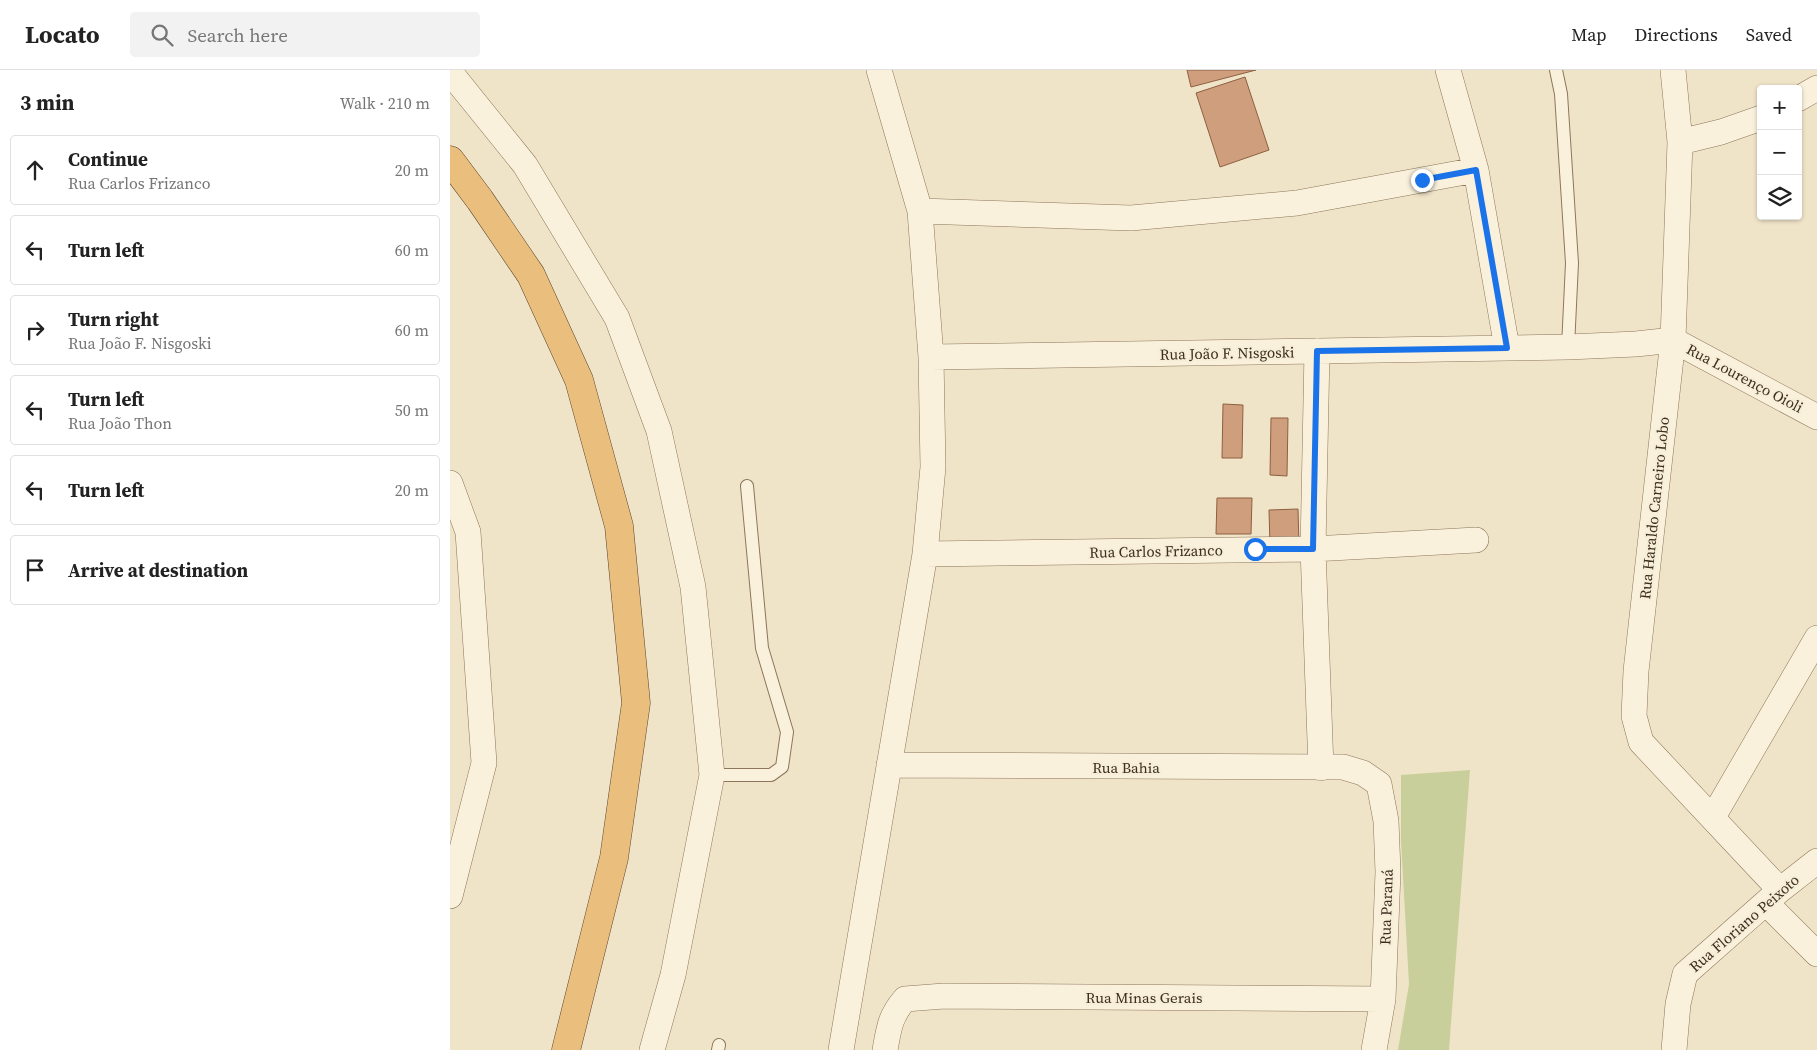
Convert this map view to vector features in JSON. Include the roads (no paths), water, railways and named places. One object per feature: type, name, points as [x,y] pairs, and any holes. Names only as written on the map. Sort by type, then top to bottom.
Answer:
[{"type":"highway","points":[[450,160],[531,275],[579,380],[619,526],[636,703],[614,858],[566,1050]]},
{"type":"street","points":[[841,1050],[926,554],[933,467],[931,357],[920,211],[879,70]]},
{"type":"street","points":[[1448,70],[1476,170],[1507,348]]},
{"type":"street","name":"Rua Haraldo Carneiro Lobo","points":[[1673,70],[1680,142],[1673,340],[1637,661],[1634,716],[1641,742],[1713,817],[1817,954]]},
{"type":"street","points":[[450,72],[525,165],[617,318],[660,431],[693,587],[712,774],[673,975],[652,1050]]},
{"type":"street","points":[[1802,97],[1817,88]]},
{"type":"street","points":[[1680,142],[1722,132],[1757,119]]},
{"type":"street","points":[[920,211],[1131,218],[1297,203],[1476,170]]},
{"type":"street","name":"Rua João F. Nisgoski","points":[[931,357],[1568,347],[1636,344],[1673,340]]},
{"type":"street","name":"Rua Lourenço Oioli","points":[[1673,340],[1817,417]]},
{"type":"street","points":[[1317,351],[1313,549],[1321,768]]},
{"type":"street","points":[[450,484],[468,532],[484,763],[450,896]]},
{"type":"street","name":"Rua Carlos Frizanco","points":[[926,554],[1313,549],[1476,540]]},
{"type":"street","points":[[1713,817],[1817,638]]},
{"type":"street","name":"Rua Bahia","points":[[889,765],[1343,767],[1363,773]]},
{"type":"street","name":"Rua Paraná","points":[[1363,773],[1379,784],[1386,821],[1388,872],[1384,999],[1374,1050]]},
{"type":"street","name":"Rua Floriano Peixoto","points":[[1674,1050],[1678,1004],[1685,974],[1817,861]]},
{"type":"street","name":"Rua Minas Gerais","points":[[885,1050],[890,1023],[895,1011],[905,999],[944,996],[1384,999]]},
{"type":"lane","points":[[1556,70],[1562,94],[1572,263],[1568,347]]},
{"type":"lane","points":[[712,774],[771,775],[782,767],[787,732],[762,648],[747,486]]}]
